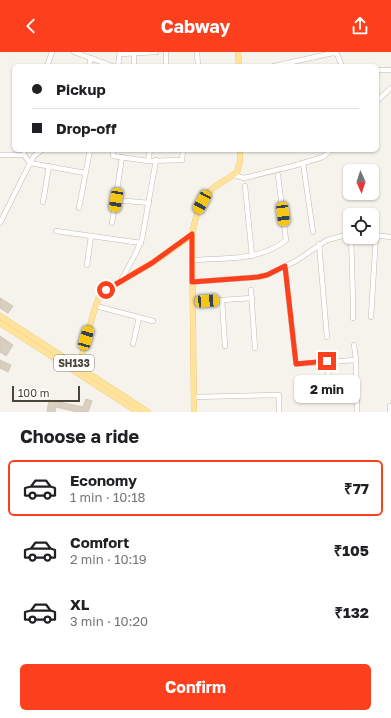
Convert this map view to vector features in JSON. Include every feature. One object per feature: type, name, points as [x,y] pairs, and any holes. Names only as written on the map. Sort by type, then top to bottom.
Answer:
[{"type":"main road","points":[[238,52],[239,64]]},
{"type":"main road","points":[[194,412],[192,234],[198,209],[205,194],[237,172],[240,161],[240,152]]},
{"type":"main road","points":[[77,369],[100,297],[106,290],[152,263],[192,234]]},
{"type":"main road","name":"SH133","points":[[0,316],[77,369],[148,412]]},
{"type":"main road","points":[[0,322],[77,369],[138,412]]},
{"type":"street","points":[[48,64],[52,52]]},
{"type":"street","points":[[74,52],[107,64]]},
{"type":"street","points":[[118,64],[120,53],[156,52]]},
{"type":"street","points":[[166,52],[166,64]]},
{"type":"street","points":[[197,52],[198,64]]},
{"type":"street","points":[[134,53],[134,64]]},
{"type":"street","points":[[283,64],[333,53],[336,54],[341,64]]},
{"type":"street","points":[[90,64],[91,58]]},
{"type":"street","points":[[379,70],[391,70]]},
{"type":"street","points":[[379,99],[391,88]]},
{"type":"street","points":[[0,155],[24,152],[30,163]]},
{"type":"street","points":[[0,223],[30,163],[34,156],[39,152]]},
{"type":"street","points":[[79,208],[90,152]]},
{"type":"street","points":[[114,152],[113,156],[148,160],[182,160],[183,152]]},
{"type":"street","points":[[148,160],[150,152]]},
{"type":"street","points":[[234,175],[244,178],[323,157],[329,152]]},
{"type":"street","points":[[112,223],[122,157]]},
{"type":"street","points":[[120,282],[141,243],[156,160]]},
{"type":"street","points":[[30,163],[85,173]]},
{"type":"street","points":[[303,163],[313,232]]},
{"type":"street","points":[[43,202],[49,166]]},
{"type":"street","points":[[192,260],[262,254],[286,240],[278,175]]},
{"type":"street","points":[[245,186],[252,256]]},
{"type":"street","points":[[116,200],[149,203]]},
{"type":"street","points":[[56,231],[141,243]]},
{"type":"street","points":[[192,282],[267,275],[302,258],[319,244],[331,238],[343,235]]},
{"type":"street","points":[[87,265],[91,236]]},
{"type":"street","points":[[379,236],[391,237]]},
{"type":"street","points":[[319,244],[327,337]]},
{"type":"street","points":[[351,244],[353,318]]},
{"type":"street","points":[[371,317],[374,244]]},
{"type":"street","points":[[285,266],[296,364],[356,360]]},
{"type":"street","points":[[251,290],[255,348]]},
{"type":"street","points":[[193,302],[252,298]]},
{"type":"street","points":[[222,300],[226,346]]},
{"type":"street","points":[[96,306],[153,320]]},
{"type":"street","points":[[133,344],[140,318]]},
{"type":"street","points":[[354,344],[356,360],[357,412]]},
{"type":"street","points":[[327,361],[331,399]]},
{"type":"street","points":[[194,397],[279,395],[279,412]]},
{"type":"street","points":[[390,406],[390,412]]},
{"type":"building","points":[[0,298],[13,306],[8,313],[0,308]]},
{"type":"building","points":[[0,336],[13,345],[6,356],[0,352]]},
{"type":"building","points":[[0,360],[11,365],[8,372],[0,368]]},
{"type":"building","points":[[86,399],[92,401],[88,412],[78,412],[56,407],[55,412],[47,412],[49,400],[83,407]]},
{"type":"route","points":[[106,290],[152,263],[192,234],[192,282],[258,277],[267,275],[285,266],[296,364],[327,361]]}]
